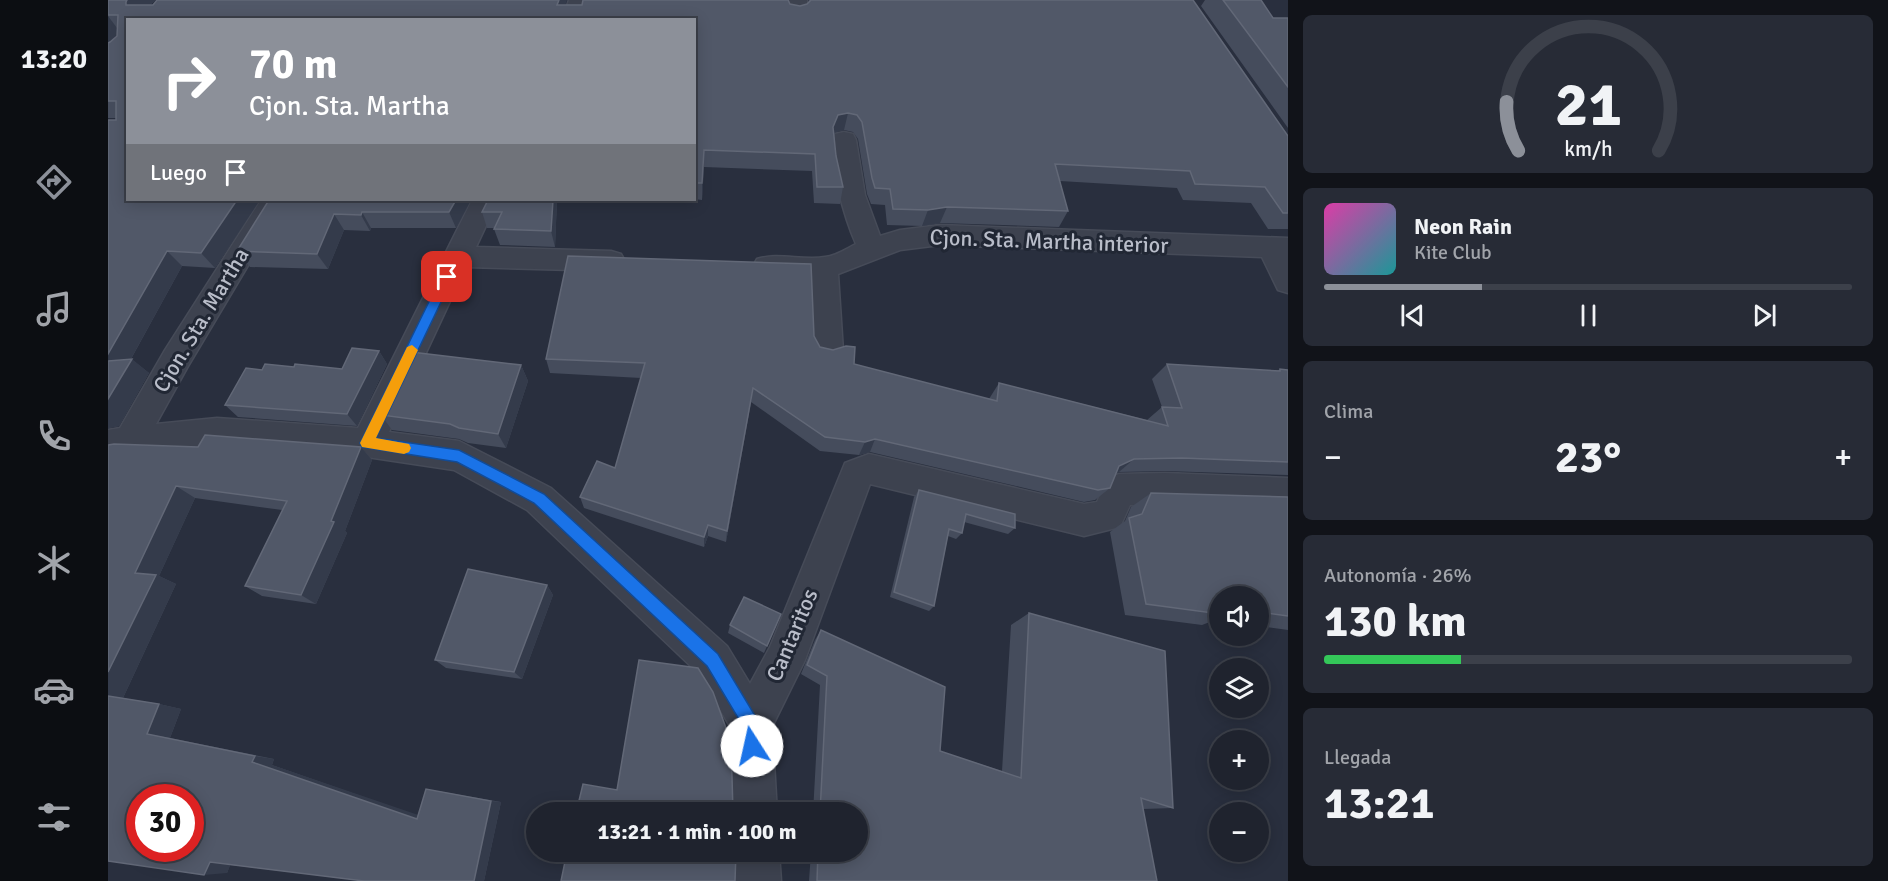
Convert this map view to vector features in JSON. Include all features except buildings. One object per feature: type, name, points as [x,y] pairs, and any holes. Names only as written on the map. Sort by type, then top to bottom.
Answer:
[{"type":"street","points":[[573,18],[579,0]]},
{"type":"street","points":[[844,140],[853,204],[872,249]]},
{"type":"street","name":"Cjon. Sta. Martha","points":[[119,443],[176,359],[273,201]]},
{"type":"street","points":[[367,443],[484,201]]},
{"type":"street","name":"Cjon. Sta. Martha interior","points":[[741,265],[824,268],[900,240],[940,235],[1280,248]]},
{"type":"street","points":[[1280,248],[1288,282]]},
{"type":"street","points":[[457,256],[634,262]]},
{"type":"street","points":[[824,268],[828,351]]},
{"type":"street","name":"Cjon. Sta. Martha","points":[[119,443],[216,432],[367,443],[459,456],[539,499],[713,660],[751,724]]},
{"type":"street","name":"Cantaritos","points":[[751,724],[785,660],[857,474],[869,468],[1084,520],[1108,516],[1119,490],[1165,489],[1288,494]]},
{"type":"street","points":[[751,724],[755,802]]},
{"type":"street","points":[[757,862],[758,881]]},
{"type":"slow traffic","points":[[404,448],[367,443],[412,350]]},
{"type":"route","points":[[447,277],[367,443],[459,456],[539,499],[713,660],[751,724],[752,746]]}]
